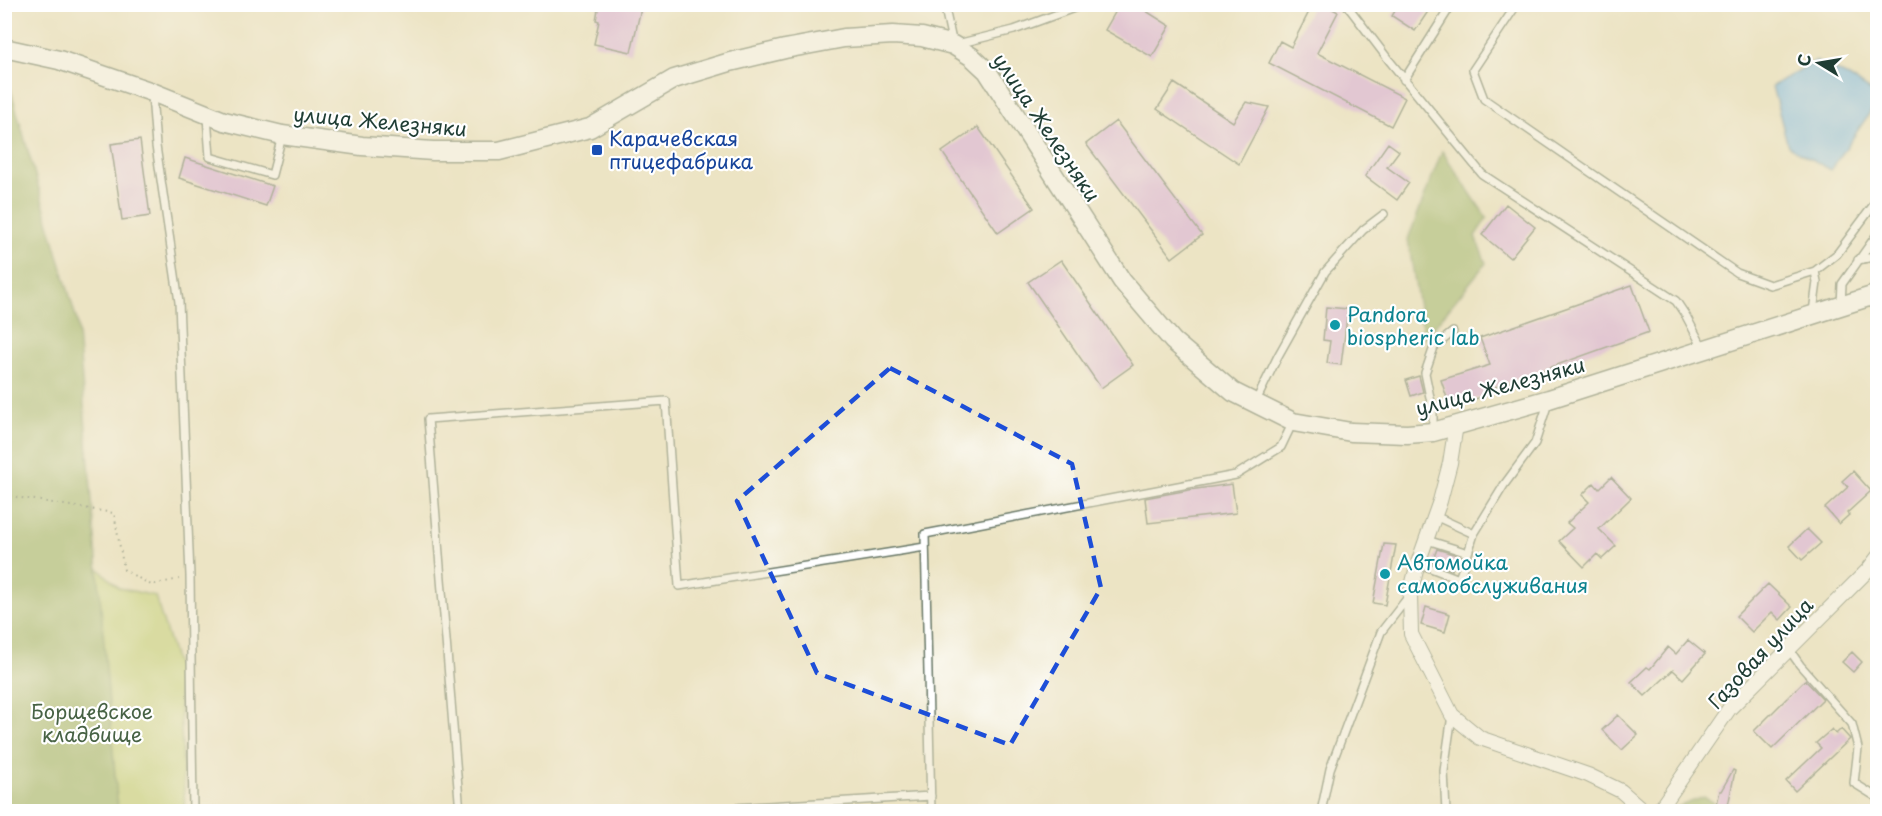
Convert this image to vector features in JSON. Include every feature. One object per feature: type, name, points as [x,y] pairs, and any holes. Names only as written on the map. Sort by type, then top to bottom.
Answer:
[{"type":"street","name":"улица Железняки","points":[[4,48],[59,60],[152,92],[206,115],[282,135],[362,146],[433,151],[499,151],[590,128],[674,80],[730,62],[785,49],[844,38],[893,35],[922,37],[953,45],[972,57],[987,71],[1122,281],[1173,341],[1233,392],[1293,422],[1351,432],[1407,434],[1433,432],[1549,399],[1878,294]]},
{"type":"street","points":[[1456,425],[1450,463],[1410,594],[1411,634],[1452,715],[1480,738],[1588,775],[1621,791],[1645,812]]},
{"type":"street","name":"Газовая улица","points":[[1658,812],[1729,709],[1868,570],[1878,557]]},
{"type":"lane","points":[[945,4],[953,45],[1014,30],[1085,4]]},
{"type":"lane","points":[[1346,4],[1404,80],[1482,174],[1676,301],[1703,348]]},
{"type":"lane","points":[[1404,80],[1452,4]]},
{"type":"lane","points":[[1517,4],[1473,70],[1484,99],[1737,273],[1770,285],[1815,272],[1837,254],[1878,199]]},
{"type":"lane","points":[[152,92],[156,146],[179,302],[190,576],[193,812]]},
{"type":"lane","points":[[206,115],[210,157],[272,176],[282,135]]},
{"type":"lane","points":[[1255,403],[1278,356],[1325,272],[1363,230],[1384,214]]},
{"type":"lane","points":[[1841,305],[1842,284],[1878,232]]},
{"type":"lane","points":[[1858,260],[1878,256]]},
{"type":"lane","points":[[1813,314],[1817,282],[1815,272]]},
{"type":"lane","points":[[1433,432],[1433,412],[1425,373],[1434,347],[1453,332]]},
{"type":"lane","points":[[1418,563],[1459,579],[1474,534],[1504,485],[1535,443],[1549,399]]},
{"type":"lane","points":[[460,812],[428,418],[666,401],[679,586],[926,547]]},
{"type":"lane","points":[[931,812],[925,534],[1236,476],[1281,447],[1293,422]]},
{"type":"lane","points":[[1435,516],[1474,534]]},
{"type":"lane","points":[[1427,540],[1468,553]]},
{"type":"lane","points":[[1321,812],[1330,769],[1381,632],[1410,594]]},
{"type":"lane","points":[[1788,648],[1800,665],[1852,723],[1858,748],[1854,783],[1878,798]]},
{"type":"lane","points":[[1446,812],[1444,771],[1452,715]]},
{"type":"lane","points":[[670,812],[931,796]]},
{"type":"path","points":[[4,495],[114,513],[124,570],[151,585],[190,576]]},
{"type":"highlighted area","points":[[890,368],[1072,464],[1101,588],[1010,745],[817,673],[737,501]]},
{"type":"green space","points":[[4,67],[77,321],[118,811],[5,811]]},
{"type":"green space","points":[[1442,151],[1487,218],[1475,236],[1486,263],[1424,339],[1408,239]]},
{"type":"green space","name":"Борщевское кладбище","points":[[76,547],[119,588],[155,596],[178,669],[185,811],[5,811],[4,608]]},
{"type":"green space","points":[[1704,797],[1728,811],[1666,812],[1666,811]]},
{"type":"water","points":[[1815,61],[1846,75],[1877,95],[1877,102],[1831,170],[1788,146],[1772,86]]},
{"type":"building","points":[[599,4],[642,4],[631,52],[594,44],[599,21],[596,20]]},
{"type":"building","points":[[1120,4],[1135,4],[1170,26],[1152,57],[1105,30]]},
{"type":"building","points":[[1313,4],[1324,4],[1338,12],[1317,53],[1405,98],[1391,126],[1269,63],[1280,41],[1291,47]]},
{"type":"building","points":[[1399,4],[1433,4],[1415,31],[1392,16]]},
{"type":"building","points":[[1174,83],[1233,122],[1246,102],[1269,107],[1239,164],[1157,109]]},
{"type":"building","points":[[1116,121],[1202,235],[1172,258],[1086,144]]},
{"type":"building","points":[[978,127],[1034,208],[998,233],[942,152]]},
{"type":"building","points":[[140,140],[150,216],[122,220],[111,144]]},
{"type":"building","points":[[1388,143],[1399,151],[1387,167],[1409,183],[1397,200],[1365,176]]},
{"type":"building","points":[[185,158],[273,186],[266,206],[179,178]]},
{"type":"building","points":[[1506,204],[1535,227],[1510,258],[1482,235]]},
{"type":"building","points":[[1061,260],[1133,365],[1101,388],[1028,282]]},
{"type":"building","points":[[1632,285],[1649,332],[1487,390],[1488,395],[1450,407],[1441,380],[1490,365],[1480,338]]},
{"type":"building","name":"Pandora biospheric lab","points":[[1326,307],[1348,309],[1341,365],[1327,363],[1330,341],[1323,340]]},
{"type":"building","points":[[1419,376],[1423,392],[1411,396],[1406,380]]},
{"type":"building","points":[[1853,471],[1871,491],[1847,513],[1849,515],[1839,524],[1825,508],[1848,487],[1842,481]]},
{"type":"building","points":[[1611,477],[1631,498],[1599,529],[1616,546],[1602,559],[1597,554],[1584,567],[1559,541],[1573,528],[1567,523],[1589,502],[1582,495],[1594,483],[1599,489]]},
{"type":"building","points":[[1232,484],[1236,513],[1148,523],[1145,498]]},
{"type":"building","points":[[1807,529],[1821,543],[1802,560],[1789,546]]},
{"type":"building","name":"Автомойка самообслуживания","points":[[1384,544],[1396,545],[1385,605],[1373,603]]},
{"type":"building","points":[[1437,549],[1457,555],[1452,570],[1432,562]]},
{"type":"building","points":[[1768,584],[1792,607],[1780,620],[1772,612],[1752,632],[1736,616]]},
{"type":"building","points":[[1426,607],[1450,614],[1445,632],[1421,625]]},
{"type":"building","points":[[1688,640],[1705,654],[1683,679],[1673,670],[1645,696],[1631,682],[1647,667],[1650,669],[1668,647],[1676,654]]},
{"type":"building","points":[[1852,652],[1862,662],[1853,672],[1842,662]]},
{"type":"building","points":[[1805,680],[1823,699],[1772,749],[1754,731]]},
{"type":"building","points":[[1618,715],[1638,735],[1622,750],[1602,730]]},
{"type":"building","points":[[1832,729],[1836,734],[1841,729],[1850,739],[1795,791],[1786,781],[1821,748],[1816,743]]},
{"type":"building","points":[[1733,770],[1735,771],[1728,806],[1716,804],[1719,791]]},
{"type":"place","name":"Карачевская птицефабрика","points":[[597,150]]},
{"type":"place","name":"Pandora biospheric lab","points":[[1335,325]]},
{"type":"place","name":"Автомойка самообслуживания","points":[[1385,574]]}]
